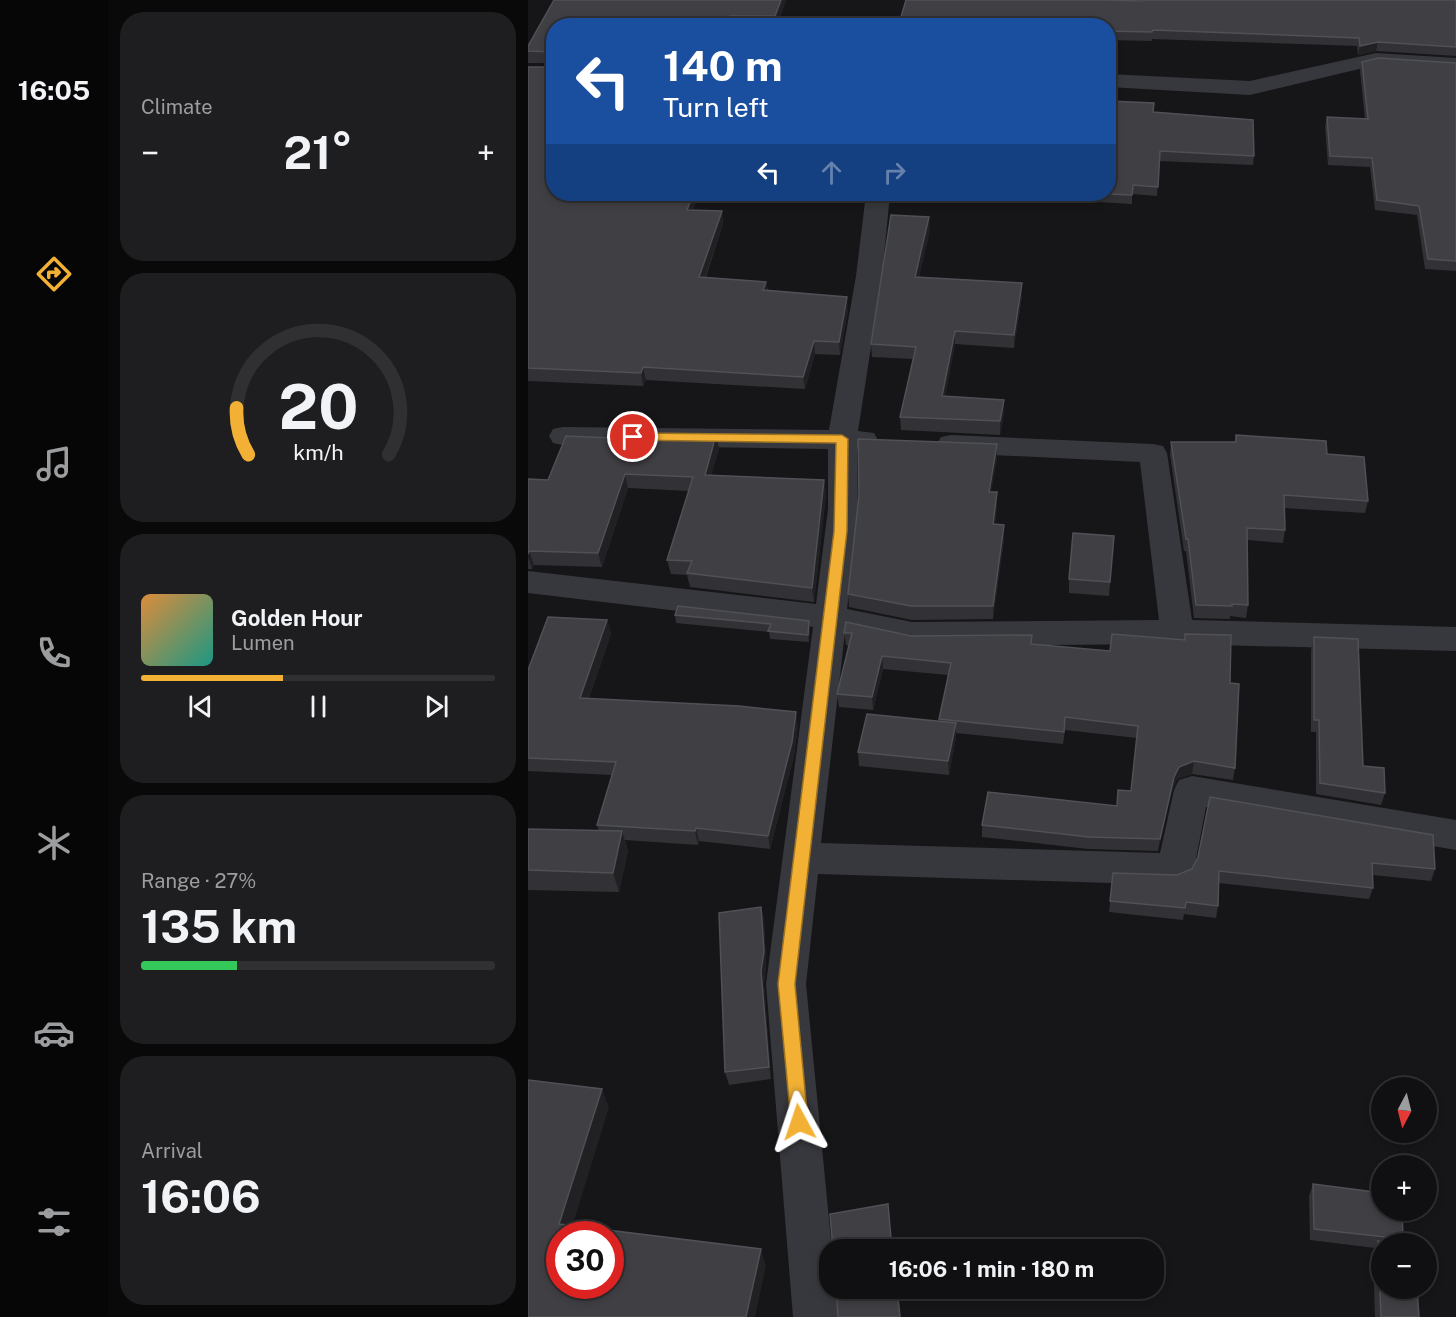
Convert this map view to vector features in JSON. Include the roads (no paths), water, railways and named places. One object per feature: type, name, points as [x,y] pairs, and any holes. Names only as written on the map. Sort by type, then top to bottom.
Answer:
[{"type":"street","points":[[1116,80],[1250,88],[1376,59],[1456,64]]},
{"type":"street","points":[[816,1317],[786,984],[843,509],[842,439],[869,276],[877,201]]},
{"type":"street","points":[[563,436],[890,441]]},
{"type":"street","points":[[926,443],[1153,453],[1177,632]]},
{"type":"street","points":[[528,582],[831,617],[912,634],[1177,632],[1456,639]]},
{"type":"street","points":[[800,858],[1175,869],[1192,790],[1456,835]]}]
